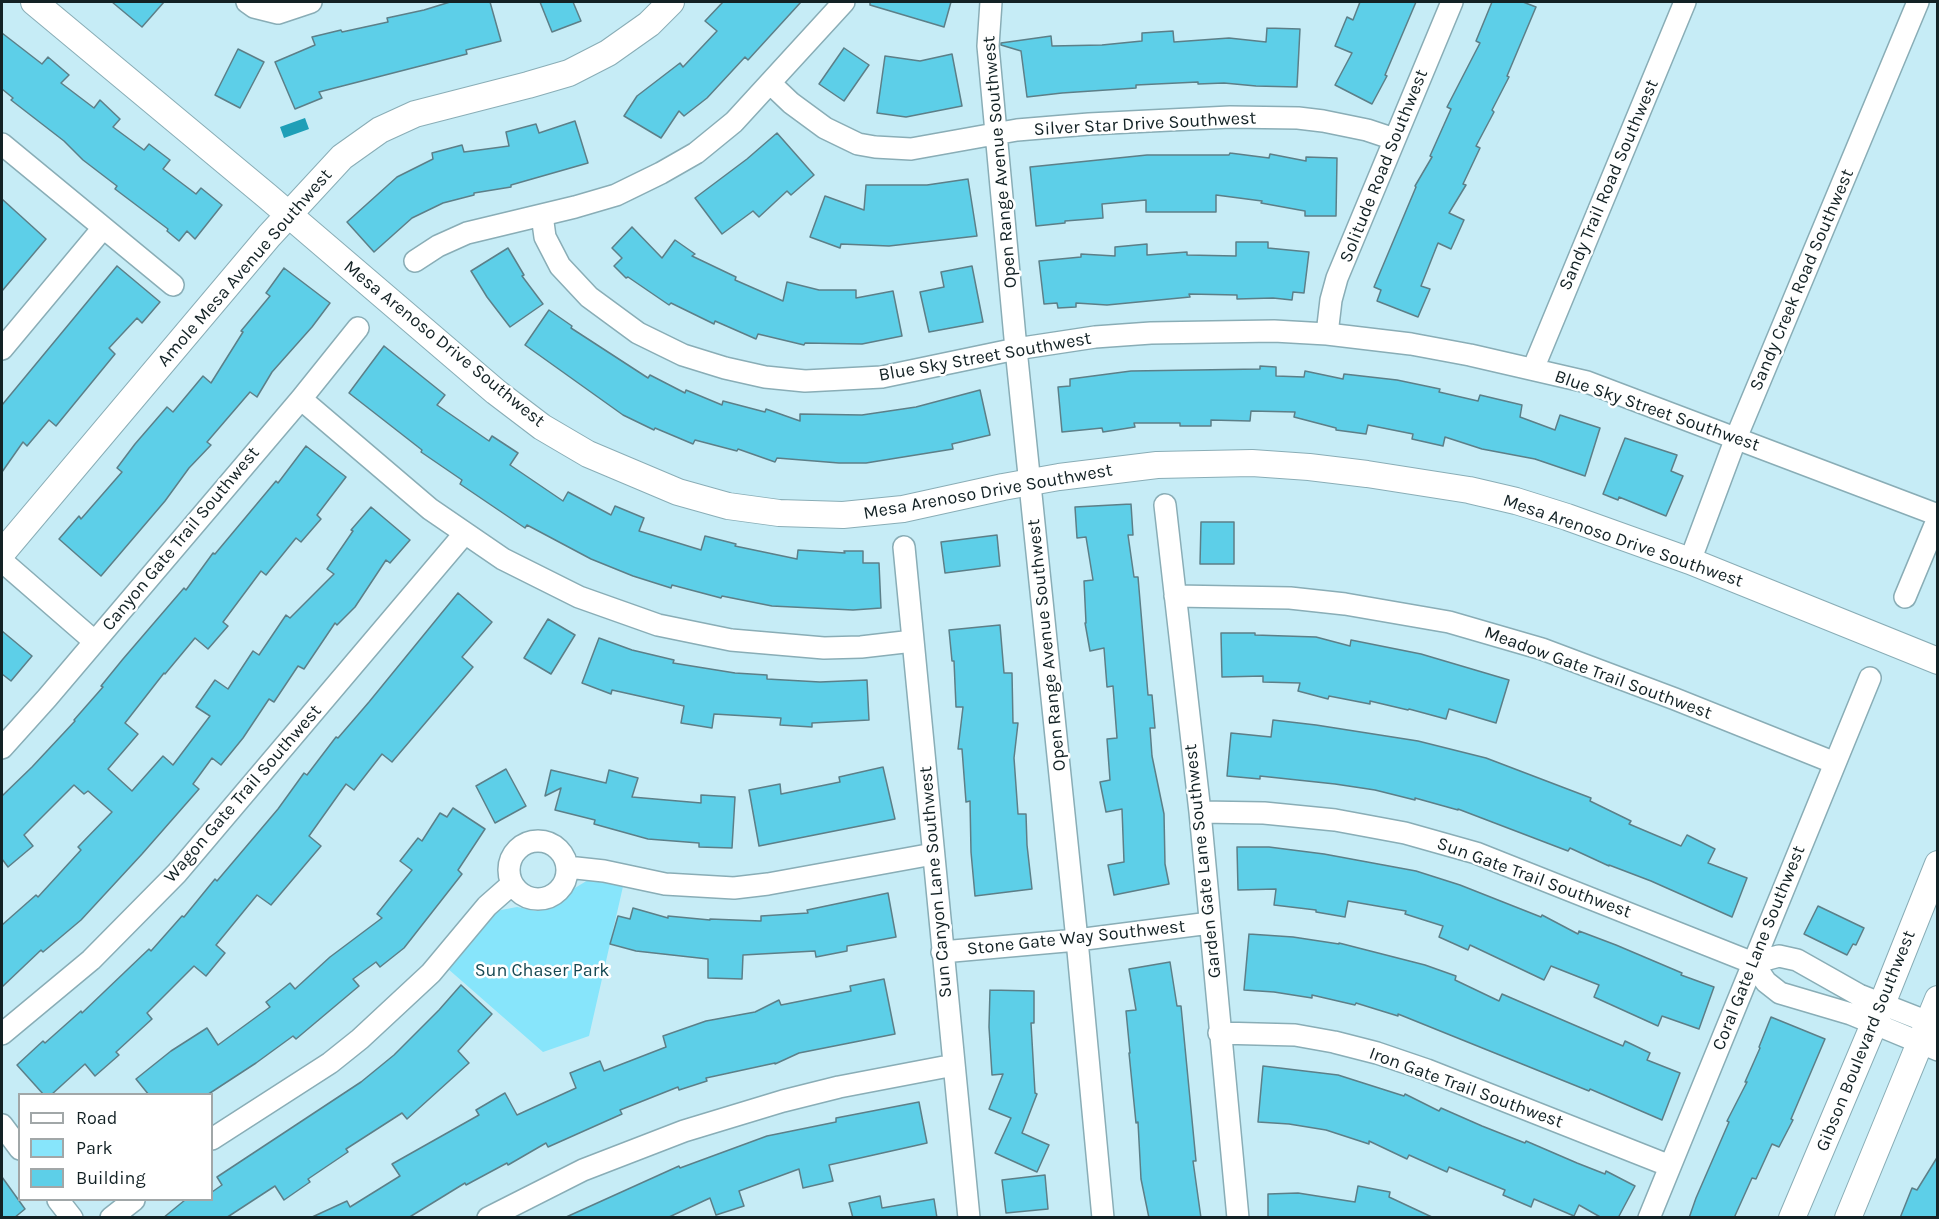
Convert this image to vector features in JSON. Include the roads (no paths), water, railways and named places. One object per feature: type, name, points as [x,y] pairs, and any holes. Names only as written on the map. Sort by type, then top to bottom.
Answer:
[{"type":"street","name":"Mesa Arenoso Drive Southwest","points":[[34,2],[288,214],[496,392],[542,427],[588,454],[678,492],[728,506],[779,513],[843,515],[903,509],[1030,482],[1103,471],[1202,463],[1252,463],[1356,472],[1422,482],[1516,501],[1690,561],[1938,661]]},
{"type":"street","points":[[247,2],[254,7],[278,14],[311,2]]},
{"type":"street","name":"Amole Mesa Avenue Southwest","points":[[2,553],[288,214],[342,157],[380,130],[415,114],[569,73],[608,53],[649,24],[671,2]]},
{"type":"street","points":[[414,261],[438,246],[467,233],[616,195],[687,158],[734,122],[844,2]]},
{"type":"street","name":"Open Range Avenue Southwest","points":[[991,2],[988,46],[1103,1218]]},
{"type":"street","name":"Solitude Road Southwest","points":[[1327,334],[1331,300],[1337,278],[1452,2]]},
{"type":"street","name":"Sandy Trail Road Southwest","points":[[1533,369],[1685,2]]},
{"type":"street","name":"Sandy Creek Road Southwest","points":[[1690,561],[1736,438],[1918,2]]},
{"type":"street","name":"Silver Star Drive Southwest","points":[[771,84],[791,103],[825,128],[858,144],[911,149],[1041,128],[1155,119],[1298,118],[1367,130],[1394,139]]},
{"type":"street","points":[[2,144],[173,285]]},
{"type":"street","name":"Blue Sky Street Southwest","points":[[542,215],[545,237],[560,266],[589,297],[638,333],[683,355],[765,377],[805,381],[882,376],[1016,349],[1095,337],[1151,333],[1327,334],[1411,344],[1587,382],[1938,516]]},
{"type":"street","points":[[2,349],[103,228]]},
{"type":"street","name":"Canyon Gate Trail Southwest","points":[[2,748],[301,399],[358,328]]},
{"type":"street","points":[[301,399],[430,509],[502,559],[579,597],[658,625],[731,640],[793,646],[861,646],[913,641]]},
{"type":"street","name":"Garden Gate Lane Southwest","points":[[1165,505],[1200,812],[1238,1218]]},
{"type":"street","points":[[1905,597],[1938,516]]},
{"type":"street","name":"Wagon Gate Trail Southwest","points":[[2,1034],[91,960],[177,873],[465,533]]},
{"type":"street","name":"Sun Canyon Lane Southwest","points":[[904,547],[969,1218]]},
{"type":"street","points":[[2,561],[94,641]]},
{"type":"street","name":"Meadow Gate Trail Southwest","points":[[1175,596],[1290,598],[1345,604],[1449,622],[1542,650],[1675,699],[1835,763]]},
{"type":"street","name":"Coral Gate Lane Southwest","points":[[1649,1218],[1870,678]]},
{"type":"street","name":"Sun Gate Trail Southwest","points":[[1200,812],[1264,813],[1335,820],[1405,833],[1476,853],[1753,963],[1766,982],[1780,993],[1878,1014]]},
{"type":"street","points":[[534,841],[552,844],[565,858],[567,867],[567,876],[556,893],[547,898],[532,898],[524,896],[512,884],[509,866],[517,849],[534,841]]},
{"type":"street","points":[[567,867],[604,871],[665,884],[734,888],[933,854]]},
{"type":"street","name":"Gibson Boulevard Southwest","points":[[1792,1218],[1938,864]]},
{"type":"street","points":[[213,1138],[330,1063],[360,1039],[431,973],[487,906],[512,884]]},
{"type":"street","name":"Stone Gate Way Southwest","points":[[942,952],[1077,940],[1210,923]]},
{"type":"street","points":[[1753,963],[1779,956],[1797,960],[1859,995],[1878,1014],[1931,1035]]},
{"type":"street","points":[[1800,999],[1812,969]]},
{"type":"street","points":[[1848,1218],[1931,1035],[1938,999]]},
{"type":"street","name":"Iron Gate Trail Southwest","points":[[1219,1033],[1295,1035],[1377,1053],[1427,1070],[1670,1166]]},
{"type":"street","points":[[488,1218],[583,1170],[684,1131],[783,1101],[839,1087],[954,1065]]},
{"type":"street","points":[[2,1125],[18,1146]]},
{"type":"street","points":[[59,1201],[72,1218]]},
{"type":"street","points":[[111,1218],[133,1201]]},
{"type":"park label","name":"Sun Chaser Park","points":[[542,971]]}]
